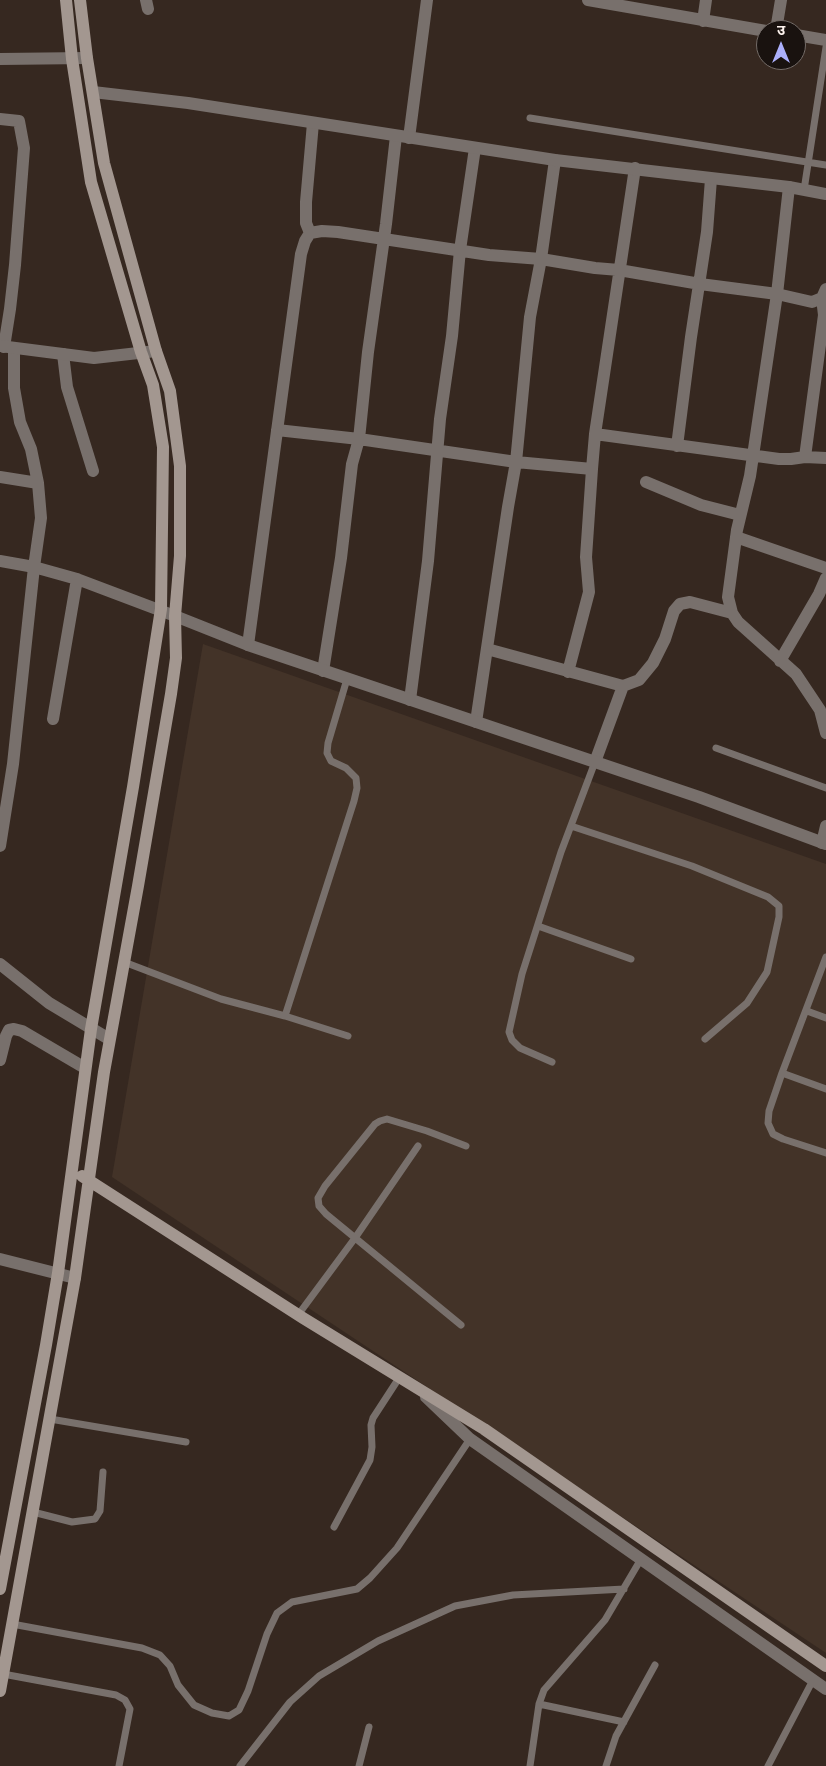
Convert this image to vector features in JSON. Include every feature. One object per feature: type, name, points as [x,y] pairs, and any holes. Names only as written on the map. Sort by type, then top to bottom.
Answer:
[{"type":"main road","points":[[0,1589],[4,1549],[44,1354],[58,1273],[91,1030],[132,796],[161,609],[163,446],[153,385],[141,352],[91,182],[72,59],[66,0]]},
{"type":"main road","points":[[0,1691],[75,1278],[109,1039],[176,658],[175,616],[180,556],[180,466],[170,391],[156,351],[104,163],[87,58],[80,0]]},
{"type":"main road","points":[[72,1169],[298,1315],[484,1429],[826,1666]]},
{"type":"street","points":[[323,671],[341,558],[352,464],[359,439],[368,352],[384,239],[427,0]]},
{"type":"street","points":[[588,0],[628,3],[703,21],[756,29]]},
{"type":"street","points":[[703,21],[706,0]]},
{"type":"street","points":[[778,20],[781,0]]},
{"type":"street","points":[[806,37],[826,40]]},
{"type":"street","points":[[0,59],[87,58]]},
{"type":"street","points":[[94,92],[188,102],[555,160],[789,187],[826,194]]},
{"type":"street","points":[[0,119],[19,121],[24,148],[6,347],[20,422],[31,449],[38,483],[41,518],[13,764],[0,846]]},
{"type":"street","points":[[310,233],[306,223],[306,202],[313,123]]},
{"type":"street","points":[[410,700],[428,561],[440,419],[452,336],[460,250],[475,148]]},
{"type":"street","points":[[476,722],[516,462],[530,317],[541,259],[555,160]]},
{"type":"street","points":[[568,672],[589,592],[586,557],[595,434],[635,168]]},
{"type":"street","points":[[677,446],[707,232],[711,179]]},
{"type":"street","points":[[789,187],[777,294],[753,455],[736,537],[728,597],[732,613],[738,622],[796,674],[820,710],[826,732]]},
{"type":"street","points":[[248,645],[301,254],[310,233],[322,231],[338,232],[489,255],[541,259],[777,294],[812,302],[824,294]]},
{"type":"street","points":[[805,457],[820,390],[824,294]]},
{"type":"street","points":[[6,347],[94,358],[156,351]]},
{"type":"street","points":[[63,354],[67,388],[93,471]]},
{"type":"street","points":[[277,430],[359,439],[516,462],[592,469]]},
{"type":"street","points":[[595,434],[677,446],[791,459],[805,457],[826,458]]},
{"type":"street","points":[[0,477],[38,483]]},
{"type":"street","points":[[646,482],[701,505],[740,515]]},
{"type":"street","points":[[736,537],[826,568]]},
{"type":"street","points":[[0,561],[34,567],[77,579],[161,609],[248,645],[700,797],[824,844],[826,826]]},
{"type":"street","points":[[780,661],[819,594],[826,578]]},
{"type":"street","points":[[53,719],[77,579]]},
{"type":"street","points":[[487,650],[623,686],[639,680],[653,663],[674,611],[680,604],[690,602],[732,613]]},
{"type":"street","points":[[595,762],[623,686]]},
{"type":"street","points":[[0,964],[49,1003],[91,1030],[109,1039]]},
{"type":"street","points":[[0,1060],[6,1036],[9,1030],[14,1030],[22,1031],[86,1068]]},
{"type":"street","points":[[0,1259],[75,1278]]},
{"type":"street","points":[[421,1392],[470,1439],[826,1689]]},
{"type":"lane","points":[[804,190],[826,47]]},
{"type":"lane","points":[[530,118],[826,165]]},
{"type":"lane","points":[[285,1016],[346,829],[357,788],[356,778],[346,768],[331,761],[327,753],[328,743],[347,679]]},
{"type":"lane","points":[[716,748],[826,788]]},
{"type":"lane","points":[[552,1062],[520,1048],[512,1040],[509,1032],[522,974],[561,852],[595,762]]},
{"type":"lane","points":[[571,826],[692,866],[768,897],[779,906],[779,917],[767,972],[748,1002],[705,1039]]},
{"type":"lane","points":[[538,926],[631,959]]},
{"type":"lane","points":[[826,958],[782,1073],[769,1112],[768,1123],[773,1134],[826,1153]]},
{"type":"lane","points":[[124,962],[222,999],[348,1036]]},
{"type":"lane","points":[[807,1011],[826,1018]]},
{"type":"lane","points":[[782,1073],[826,1089]]},
{"type":"lane","points":[[461,1325],[326,1214],[319,1206],[318,1198],[325,1186],[375,1124],[387,1119],[427,1131],[466,1146]]},
{"type":"lane","points":[[298,1315],[355,1238],[418,1146]]},
{"type":"lane","points":[[334,1527],[370,1460],[372,1447],[370,1425],[373,1418],[399,1378]]},
{"type":"lane","points":[[50,1419],[186,1442]]},
{"type":"lane","points":[[12,1624],[142,1648],[160,1656],[170,1666],[178,1685],[194,1705],[212,1713],[229,1716],[239,1710],[248,1691],[267,1634],[277,1613],[292,1602],[357,1589],[370,1578],[397,1548],[470,1439]]},
{"type":"lane","points":[[33,1512],[72,1522],[95,1519],[100,1511],[102,1472]]},
{"type":"lane","points":[[530,1766],[538,1704],[544,1690],[605,1620],[641,1559]]},
{"type":"lane","points":[[240,1766],[290,1702],[319,1676],[378,1641],[455,1606],[513,1595],[624,1589]]},
{"type":"lane","points":[[606,1766],[616,1736],[655,1665]]},
{"type":"lane","points":[[3,1674],[116,1695],[125,1700],[130,1709],[119,1766]]},
{"type":"lane","points":[[768,1766],[813,1680]]},
{"type":"lane","points":[[538,1704],[624,1722]]},
{"type":"lane","points":[[359,1766],[369,1727]]},
{"type":"shaded area","points":[[203,644],[826,864],[826,1653],[112,1177]]}]
